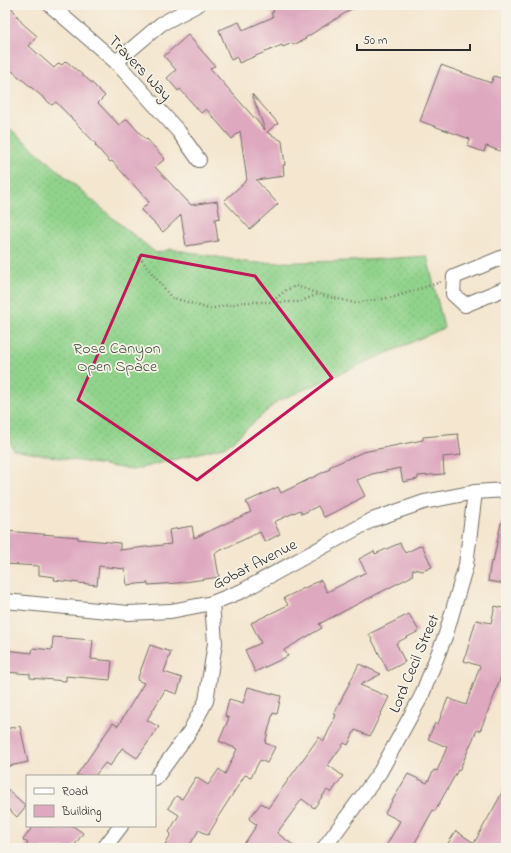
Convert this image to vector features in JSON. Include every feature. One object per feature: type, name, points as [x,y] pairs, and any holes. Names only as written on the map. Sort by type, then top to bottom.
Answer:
[{"type":"street","name":"Travers Way","points":[[50,5],[116,62],[179,132],[199,160]]},
{"type":"street","points":[[116,62],[161,24],[197,5]]},
{"type":"street","points":[[506,256],[454,277],[453,294],[465,305],[506,288]]},
{"type":"street","name":"Gobat Avenue","points":[[5,601],[128,613],[171,611],[212,603],[242,591],[372,520],[424,502],[475,492],[506,490]]},
{"type":"street","name":"Lord Cecil Street","points":[[324,848],[380,772],[421,697],[446,634],[466,565],[475,492]]},
{"type":"street","points":[[156,778],[190,731],[206,701],[215,643],[212,603]]},
{"type":"street","points":[[104,848],[120,827]]},
{"type":"path","points":[[138,258],[171,297],[209,309],[244,302],[299,302],[318,294]]},
{"type":"path","points":[[272,302],[286,290],[296,286],[318,294],[355,303],[394,297],[454,277]]},
{"type":"highlighted area","points":[[141,255],[255,276],[332,378],[197,480],[78,400]]},
{"type":"green space","name":"Rose Canyon Open Space","points":[[5,124],[115,220],[156,253],[171,249],[252,263],[350,261],[427,256],[444,328],[278,401],[227,446],[133,470],[13,450],[5,424]]},
{"type":"building","points":[[5,5],[10,5],[22,23],[37,36],[29,46],[54,68],[59,63],[62,65],[66,61],[105,96],[98,103],[119,125],[127,119],[146,140],[147,139],[165,159],[155,167],[191,205],[217,201],[220,218],[215,219],[218,241],[186,246],[181,215],[163,232],[141,210],[149,202],[112,161],[110,162],[95,145],[96,144],[56,102],[52,105],[5,65]]},
{"type":"building","points":[[270,5],[358,5],[305,38],[306,39],[293,45],[292,43],[283,47],[282,45],[239,63],[237,57],[231,60],[219,30],[239,22],[243,30],[273,17],[271,13],[274,12]]},
{"type":"building","points":[[188,35],[215,66],[210,68],[265,130],[252,94],[278,123],[267,132],[282,141],[285,165],[283,165],[284,176],[256,180],[278,204],[250,229],[224,201],[247,180],[240,131],[232,139],[206,109],[201,113],[180,89],[178,91],[167,78],[176,70],[164,56]]},
{"type":"building","points":[[441,65],[491,83],[494,76],[506,80],[506,153],[486,146],[484,152],[467,146],[470,139],[420,121]]},
{"type":"building","points":[[458,434],[461,455],[443,457],[444,474],[418,476],[418,479],[403,482],[400,468],[372,474],[357,480],[365,496],[341,509],[324,517],[318,506],[302,514],[300,510],[274,522],[280,534],[265,542],[260,532],[215,553],[219,577],[178,583],[127,585],[125,569],[99,566],[97,585],[54,580],[55,577],[39,575],[39,566],[5,564],[5,531],[78,537],[78,539],[120,543],[120,550],[171,544],[169,530],[192,526],[194,538],[251,512],[246,502],[278,487],[281,493],[330,469],[329,467],[363,452],[423,440],[423,437]]},
{"type":"building","points":[[501,523],[506,524],[506,584],[488,581],[491,561],[493,562]]},
{"type":"building","points":[[400,543],[405,553],[422,545],[432,567],[423,571],[413,569],[412,576],[319,624],[322,628],[284,650],[288,656],[255,672],[245,650],[261,643],[251,623],[288,605],[284,598],[321,580],[327,592],[366,572],[359,559],[374,551],[375,554]]},
{"type":"building","points":[[495,606],[506,609],[506,660],[495,694],[480,731],[477,730],[459,771],[458,770],[435,811],[433,810],[412,848],[385,848],[400,821],[385,813],[408,774],[427,783],[434,770],[437,771],[447,747],[428,739],[435,723],[438,724],[448,698],[466,705],[480,666],[464,661],[476,620],[491,623]]},
{"type":"building","points":[[409,614],[419,631],[396,643],[405,662],[388,671],[369,634]]},
{"type":"building","points":[[53,637],[93,640],[91,659],[112,661],[110,680],[66,676],[66,681],[30,678],[30,674],[5,672],[5,650],[32,653],[33,648],[52,650]]},
{"type":"building","points":[[150,645],[171,652],[164,672],[182,678],[177,694],[165,690],[147,720],[159,727],[137,758],[122,748],[110,766],[105,763],[96,775],[77,775],[113,723],[118,726],[144,683],[137,680]]},
{"type":"building","points":[[359,664],[381,674],[360,685],[389,697],[370,736],[355,730],[348,745],[344,743],[328,765],[343,776],[331,793],[327,790],[314,808],[302,799],[277,833],[297,848],[241,848],[257,825],[249,819],[261,803],[268,808],[319,737],[324,741],[336,715],[334,714]]},
{"type":"building","points":[[248,687],[281,696],[277,714],[273,713],[265,743],[275,747],[267,763],[260,760],[251,777],[245,775],[208,835],[199,830],[188,848],[163,848],[171,834],[169,832],[179,815],[168,808],[176,796],[182,799],[196,777],[208,785],[219,769],[225,774],[237,749],[219,741],[229,718],[225,716],[229,699],[243,703]]},
{"type":"building","points":[[20,726],[28,762],[5,767],[5,729]]},
{"type":"building","points":[[506,786],[506,840],[501,848],[445,848],[456,831],[474,843]]},
{"type":"building","points":[[5,787],[26,806],[17,817],[5,806]]},
{"type":"building","points":[[32,827],[74,827],[83,833],[73,848],[24,848],[28,843],[23,840]]}]
